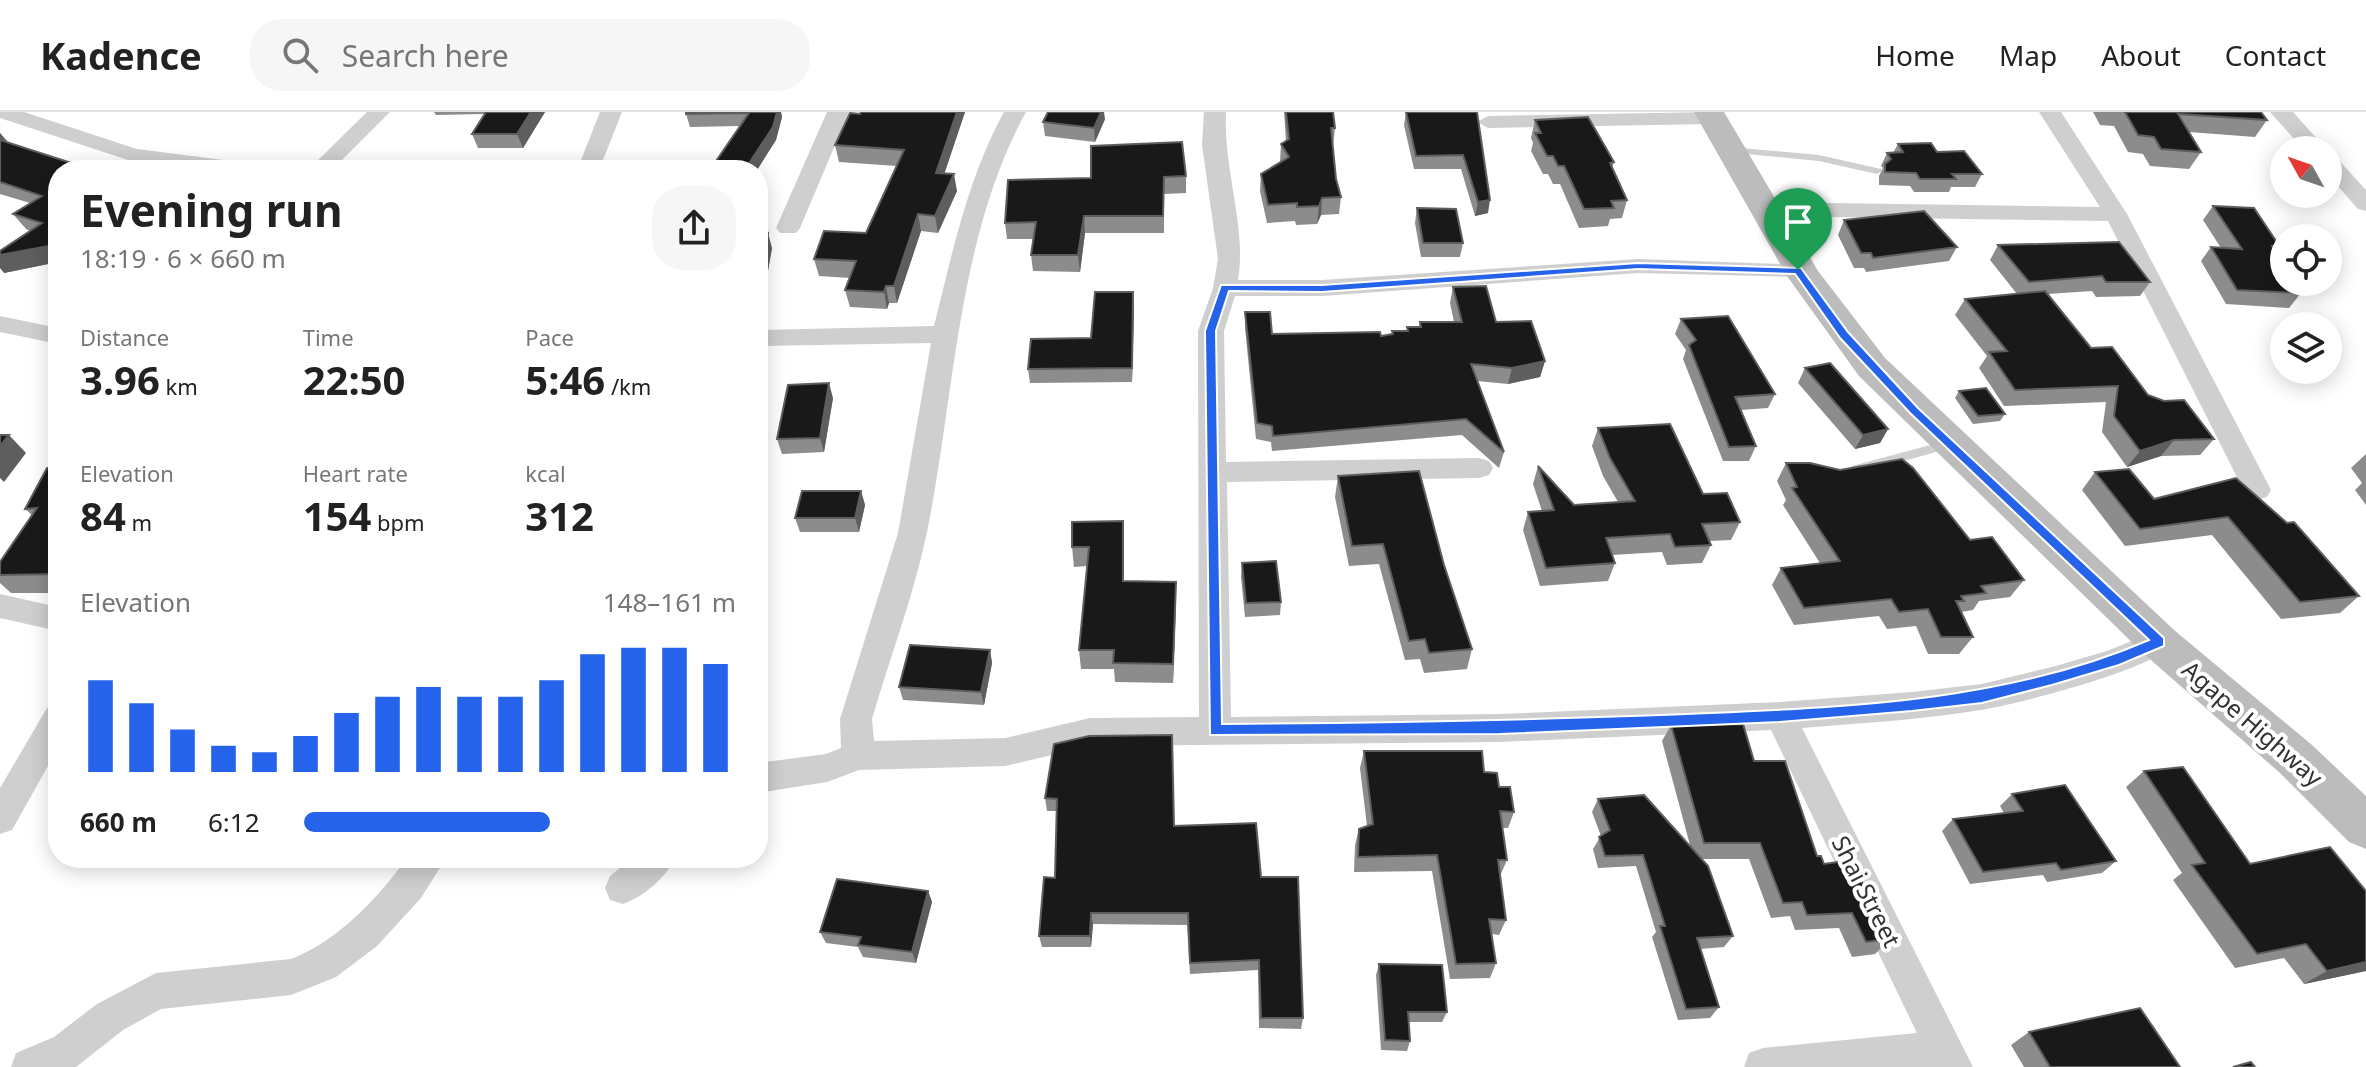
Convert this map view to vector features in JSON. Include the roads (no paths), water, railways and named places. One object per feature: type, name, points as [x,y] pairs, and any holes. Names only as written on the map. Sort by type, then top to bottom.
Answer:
[{"type":"street","points":[[3,112],[134,155],[172,160]]},
{"type":"street","points":[[329,160],[379,112]]},
{"type":"street","points":[[592,160],[611,112]]},
{"type":"street","points":[[788,228],[838,112]]},
{"type":"street","points":[[858,756],[856,719],[912,533],[945,334],[984,181],[1000,139],[1015,112]]},
{"type":"street","points":[[1215,112],[1213,145],[1230,259],[1225,288],[1211,331],[1215,730]]},
{"type":"street","points":[[2050,112],[2116,214],[2257,490]]},
{"type":"street","points":[[2281,112],[2303,136]]},
{"type":"street","points":[[1488,122],[1717,126]]},
{"type":"street","name":"Agape Highway","points":[[1717,126],[1798,270],[1844,335],[1872,367],[2159,642],[2296,759],[2366,827]]},
{"type":"street","points":[[2342,176],[2363,197]]},
{"type":"street","points":[[1763,209],[2116,214]]},
{"type":"street","points":[[1225,288],[1322,288],[1638,266],[1798,270]]},
{"type":"street","points":[[0,324],[48,334]]},
{"type":"street","points":[[768,338],[945,334]]},
{"type":"street","points":[[1212,472],[1479,468]]},
{"type":"street","points":[[0,606],[48,617]]},
{"type":"street","points":[[768,777],[827,768],[858,756],[1005,752],[1090,732],[1500,728],[1780,716],[1982,697],[2115,661],[2159,642]]},
{"type":"street","name":"Shai Street","points":[[1780,716],[1950,1058]]},
{"type":"street","points":[[0,819],[48,735]]},
{"type":"street","points":[[30,1067],[68,1051],[110,1017],[156,991],[291,977],[323,964],[364,934],[421,868]]},
{"type":"street","points":[[623,888],[646,868]]},
{"type":"street","points":[[1763,1067],[1950,1058]]},
{"type":"lane","points":[[1717,126],[1819,158],[1877,171]]},
{"type":"lane","points":[[1844,472],[1950,444]]}]
